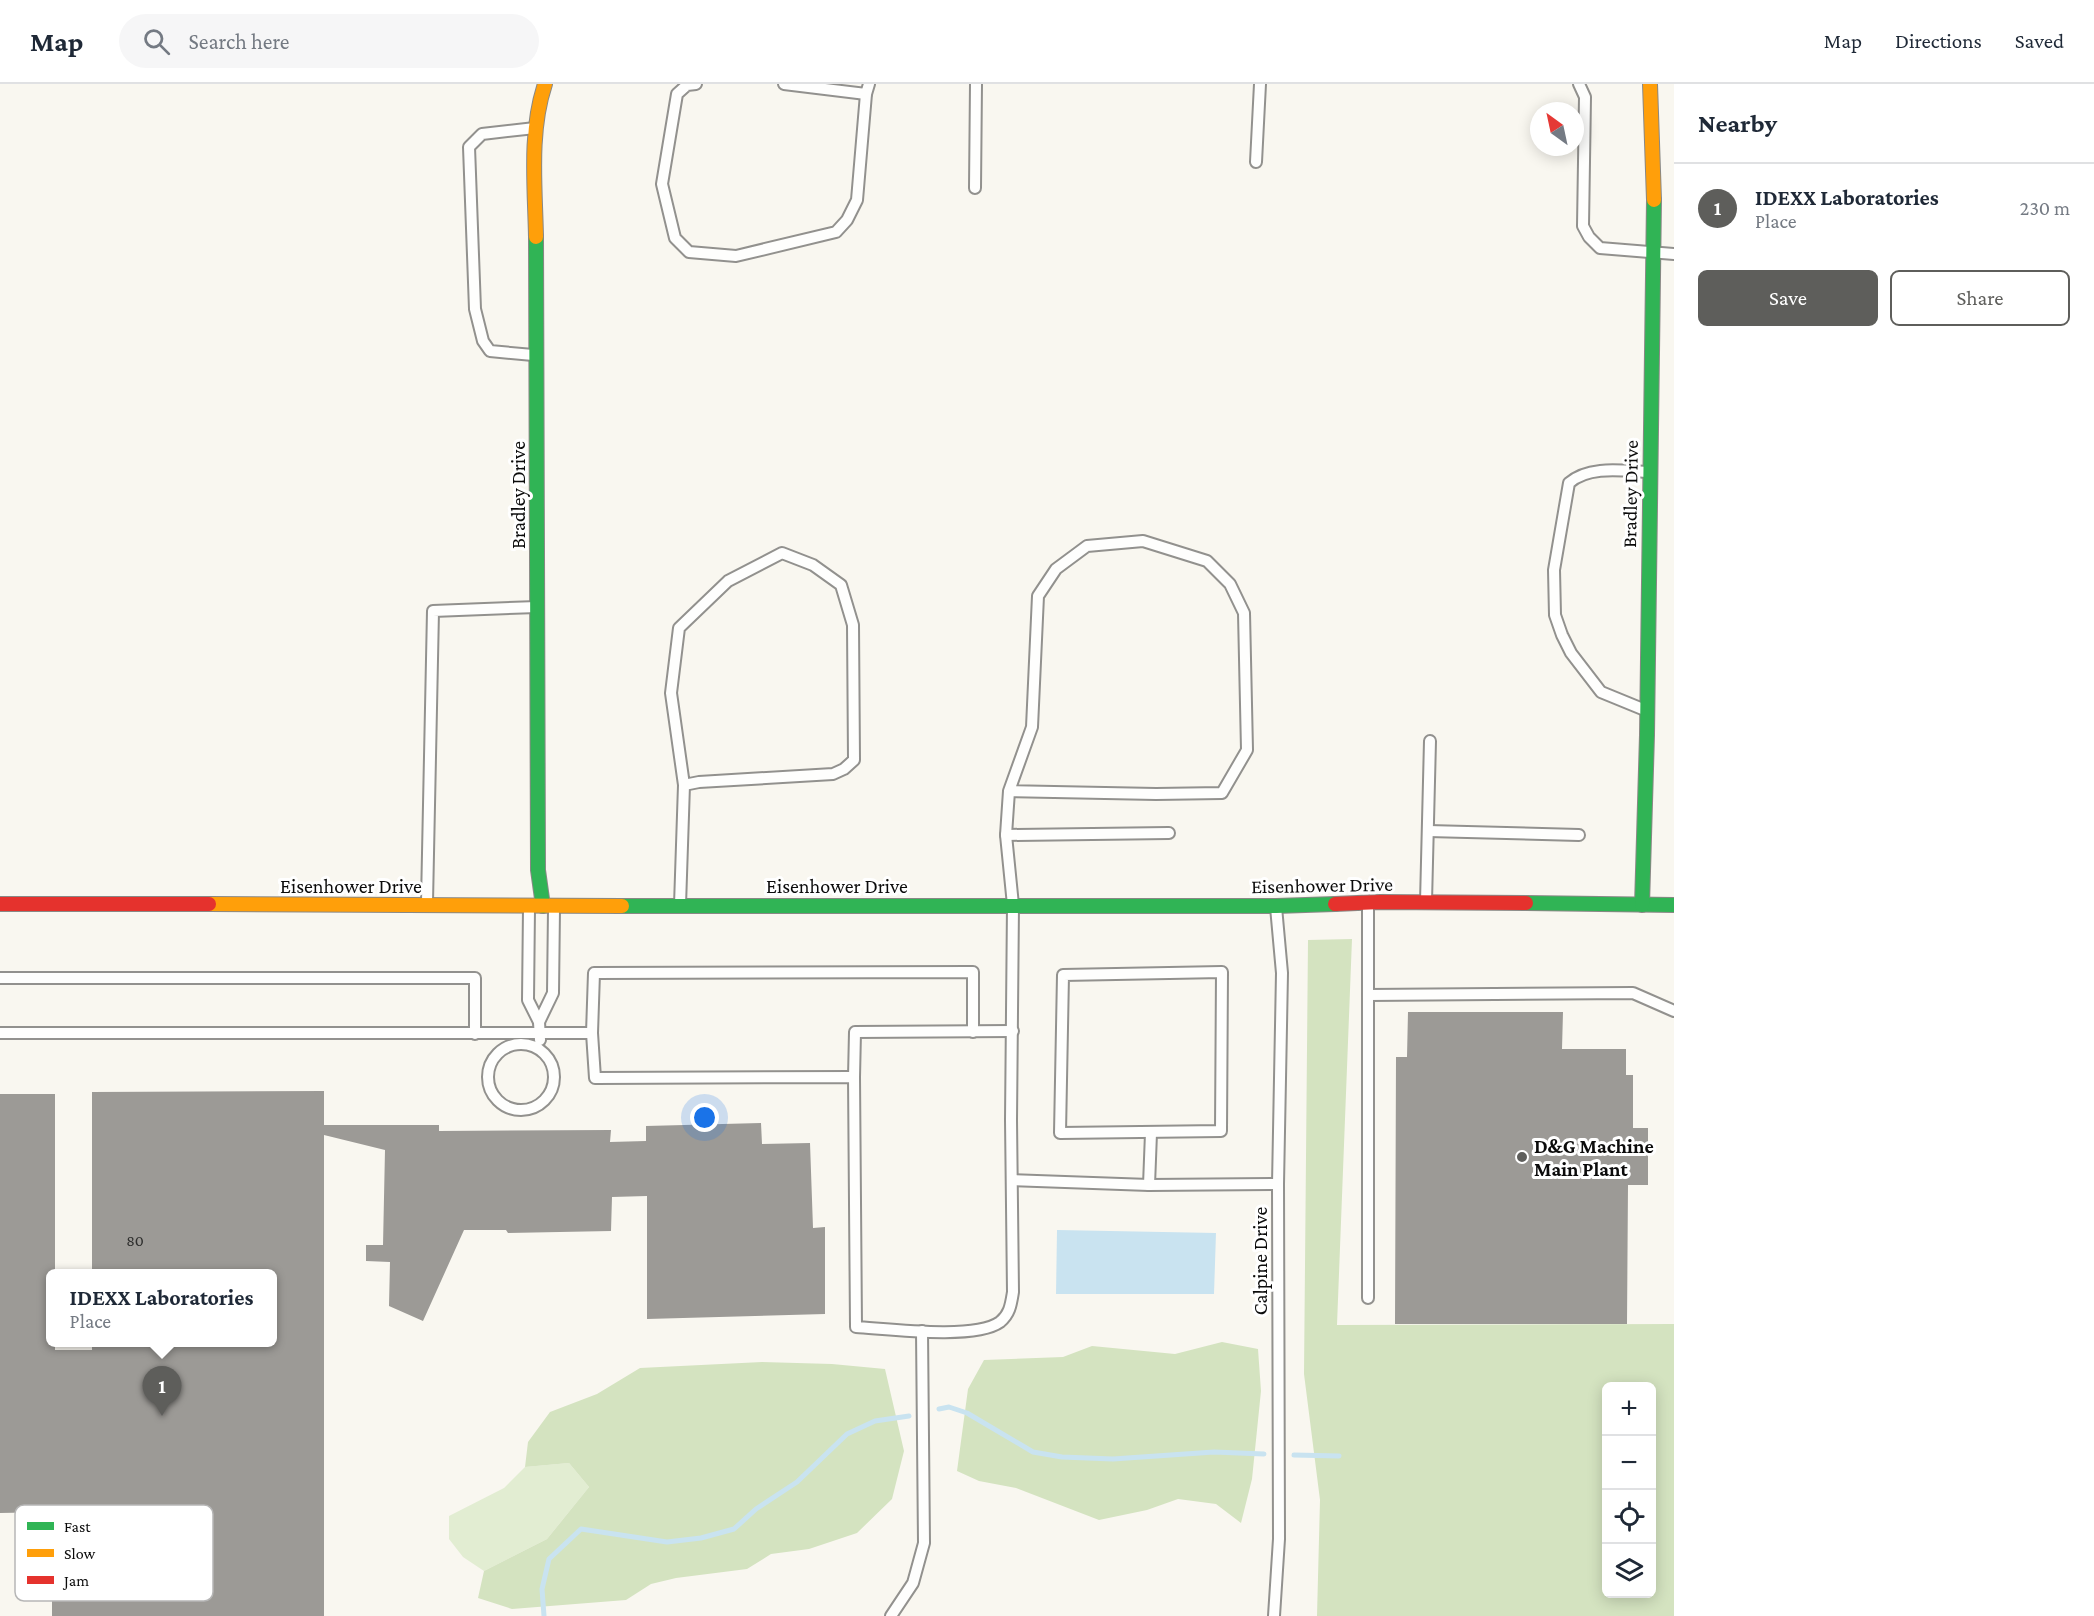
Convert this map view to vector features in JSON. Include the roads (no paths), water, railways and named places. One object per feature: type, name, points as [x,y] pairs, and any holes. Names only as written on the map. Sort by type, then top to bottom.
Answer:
[{"type":"street","name":"Bradley Drive","points":[[545,84],[538,105],[536,128],[540,850],[538,870],[548,907]]},
{"type":"street","name":"Bradley Drive","points":[[1642,905],[1648,711],[1654,252],[1651,89]]},
{"type":"street","name":"Eisenhower Drive","points":[[0,904],[529,905],[548,907],[1275,906],[1426,902],[1674,905]]},
{"type":"lane","points":[[696,84],[687,85],[677,94],[662,184],[675,238],[689,252],[736,256],[836,232],[847,220],[857,200],[867,89],[784,84]]},
{"type":"lane","points":[[975,188],[976,84]]},
{"type":"lane","points":[[1256,162],[1260,84]]},
{"type":"lane","points":[[1579,84],[1585,97],[1584,226],[1589,237],[1600,248],[1674,254]]},
{"type":"lane","points":[[1651,89],[1664,84]]},
{"type":"lane","points":[[536,128],[482,134],[469,147],[475,309],[483,341],[490,351],[537,356]]},
{"type":"lane","points":[[1648,711],[1601,692],[1572,653],[1555,615],[1554,570],[1569,483],[1577,476],[1606,471],[1650,472]]},
{"type":"lane","points":[[1009,791],[1222,793],[1247,750],[1244,613],[1230,584],[1207,561],[1143,541],[1088,546],[1056,568],[1038,596],[1032,727],[1009,791],[1006,835],[1013,905],[1013,1032],[1012,1180],[1013,1292],[1010,1312],[1000,1322],[977,1330],[922,1331],[856,1328],[855,1032],[1013,1032]]},
{"type":"lane","points":[[680,906],[684,785],[671,693],[679,628],[728,581],[782,553],[813,565],[842,585],[853,625],[854,760],[844,769],[833,774],[699,782],[684,785]]},
{"type":"lane","points":[[427,905],[433,611],[538,607]]},
{"type":"lane","points":[[1426,902],[1430,741]]},
{"type":"lane","points":[[1428,831],[1579,835]]},
{"type":"lane","points":[[1006,835],[1169,833]]},
{"type":"lane","points":[[1368,902],[1368,1298]]},
{"type":"lane","points":[[529,905],[528,1000],[539,1028],[540,1049],[548,1056],[555,1076],[554,1086],[542,1104],[533,1109],[511,1110],[493,1096],[488,1073],[492,1062],[498,1053],[521,1043],[540,1049]]},
{"type":"lane","name":"Calpine Drive","points":[[1274,1616],[1279,1539],[1278,1185],[1282,973],[1275,906]]},
{"type":"lane","points":[[539,1028],[553,993],[548,907]]},
{"type":"lane","points":[[854,1077],[595,1078],[592,1033],[594,973],[973,972],[973,1032]]},
{"type":"lane","points":[[1222,972],[1221,1131],[1151,1133],[1060,1133],[1063,975],[1222,972]]},
{"type":"lane","points":[[0,978],[475,978],[475,1034]]},
{"type":"lane","points":[[1368,995],[1634,993],[1674,1011]]},
{"type":"lane","points":[[0,1034],[475,1034],[539,1028],[592,1033]]},
{"type":"lane","points":[[1149,1185],[1151,1133]]},
{"type":"lane","points":[[1012,1180],[1149,1185],[1278,1185]]},
{"type":"lane","points":[[891,1616],[913,1583],[924,1543],[922,1331]]},
{"type":"water","points":[[1057,1230],[1216,1233],[1214,1294],[1056,1294]]},
{"type":"waterway","points":[[939,1409],[949,1407],[967,1413],[1033,1452],[1062,1457],[1113,1459],[1214,1452],[1264,1454]]},
{"type":"waterway","points":[[544,1616],[542,1589],[549,1559],[581,1529],[667,1542],[701,1538],[734,1529],[756,1509],[797,1482],[847,1434],[875,1421],[909,1416]]},
{"type":"waterway","points":[[1294,1455],[1339,1456]]},
{"type":"place","name":"D&G Machine Main Plant","points":[[1522,1157]]},
{"type":"place","name":"IDEXX Laboratories","points":[[162,1416]]}]
